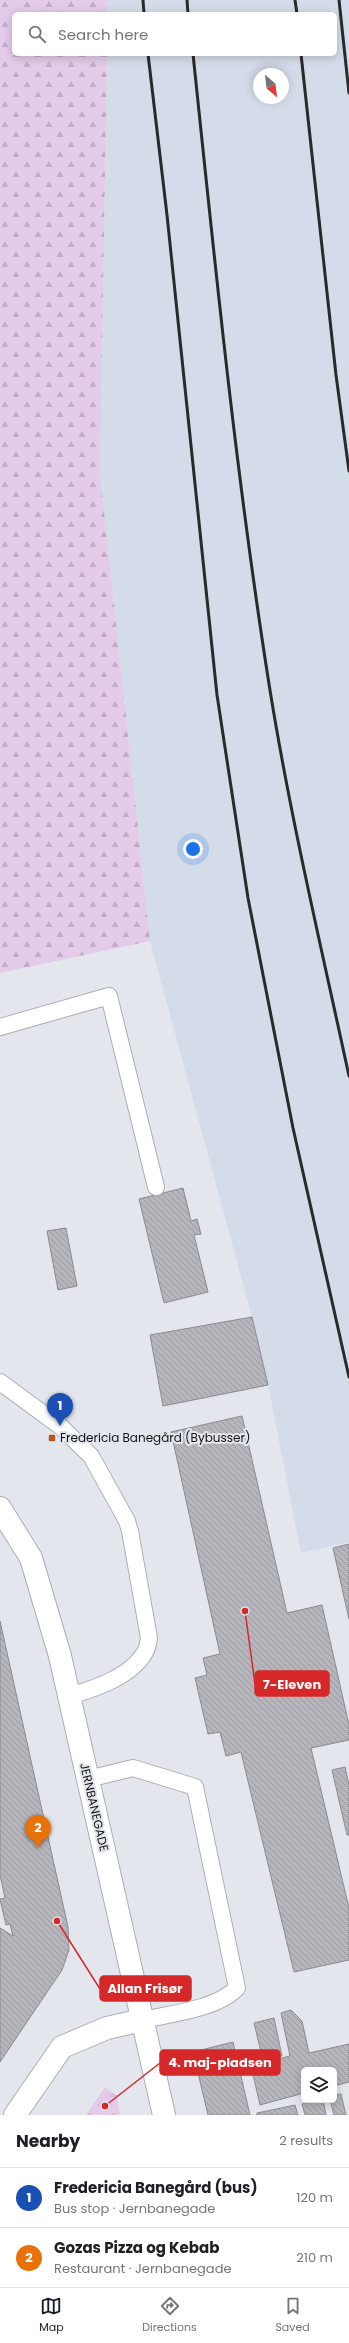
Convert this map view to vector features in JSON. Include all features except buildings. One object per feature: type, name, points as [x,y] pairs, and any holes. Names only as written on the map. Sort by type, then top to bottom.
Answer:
[{"type":"street","name":"JERNBANEGADE","points":[[0,1508],[31,1558],[60,1656],[164,2115]]},
{"type":"street","points":[[15,2115],[62,2047],[107,2028],[142,2020]]},
{"type":"lane","points":[[0,1028],[109,996],[156,1187]]},
{"type":"lane","points":[[0,1382],[60,1426],[91,1456],[127,1521],[130,1531],[149,1633],[145,1652],[128,1670],[95,1688],[69,1696]]},
{"type":"lane","points":[[88,1779],[133,1768],[195,1787],[237,1988],[229,1997],[216,2002],[142,2020]]},
{"type":"shaded area","points":[[108,0],[349,0],[349,1542],[301,1553],[268,1385],[252,1317],[150,941],[100,473],[107,56],[337,56],[337,12],[107,12]]},
{"type":"green space","points":[[0,0],[108,0],[107,12],[12,12],[12,56],[107,56],[100,473],[150,941],[0,973]]},
{"type":"green space","points":[[105,2087],[117,2096],[120,2115],[86,2115]]},
{"type":"railway","points":[[143,0],[144,12]]},
{"type":"railway","points":[[187,0],[188,12]]},
{"type":"railway","points":[[295,0],[297,12]]},
{"type":"railway","points":[[339,0],[349,93]]},
{"type":"railway","points":[[148,56],[167,215],[217,695],[248,898],[293,1128],[349,1377]]},
{"type":"railway","points":[[193,56],[236,448],[257,606],[286,783],[349,1076]]},
{"type":"railway","points":[[301,56],[336,375],[349,471]]},
{"type":"place","name":"Fredericia Banegård (bus)","points":[[60,1426]]},
{"type":"place","name":"Fredericia Banegård (Bybusser)","points":[[52,1438]]},
{"type":"place","name":"7-Eleven","points":[[245,1611]]},
{"type":"place","name":"Gozas Pizza og Kebab","points":[[38,1848]]},
{"type":"place","name":"Allan Frisør","points":[[57,1921]]},
{"type":"place","name":"4. maj-pladsen","points":[[105,2106]]}]
